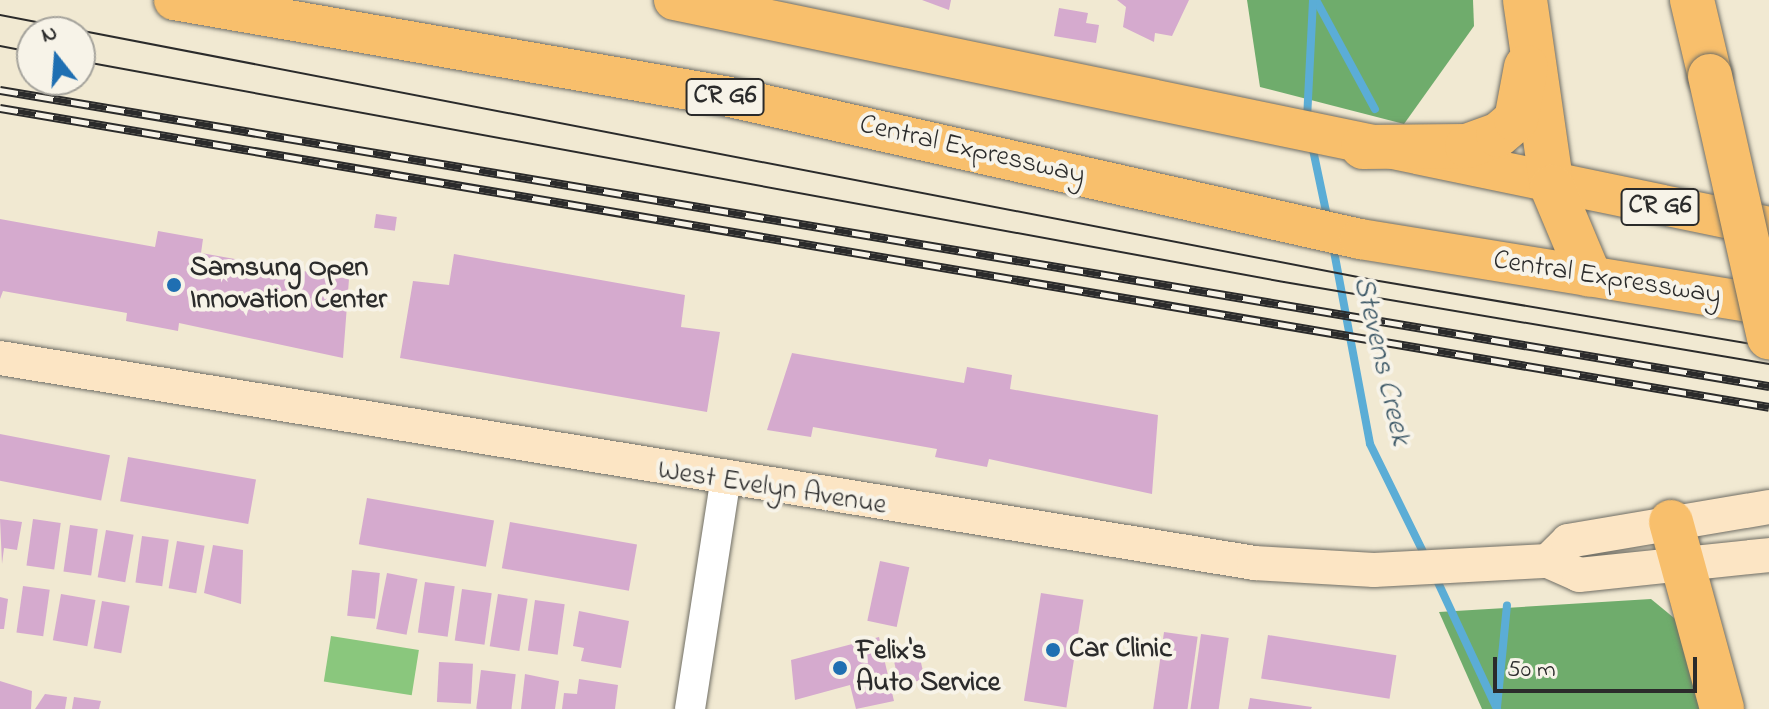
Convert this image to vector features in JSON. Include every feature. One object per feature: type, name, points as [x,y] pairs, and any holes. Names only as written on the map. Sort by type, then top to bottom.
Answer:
[{"type":"highway","name":"Central Expressway","points":[[174,0],[730,97],[1360,239],[1769,305]]},
{"type":"highway","name":"CR G6","points":[[674,0],[1552,187],[1769,227]]},
{"type":"highway","points":[[1525,0],[1528,45],[1552,187],[1589,275]]},
{"type":"highway","points":[[1692,0],[1769,337]]},
{"type":"highway","points":[[1363,147],[1467,146],[1498,135],[1516,120],[1523,100],[1528,45]]},
{"type":"highway","points":[[1671,522],[1722,709]]},
{"type":"main road","name":"West Evelyn Avenue","points":[[0,358],[725,482],[1161,552],[1374,570],[1468,568],[1548,561]]},
{"type":"main road","points":[[1769,507],[1568,541],[1548,561],[1579,575],[1769,555]]},
{"type":"street","points":[[690,709],[725,482]]},
{"type":"green space","points":[[1247,0],[1473,0],[1474,26],[1404,124],[1260,87]]},
{"type":"green space","points":[[1651,599],[1685,627],[1709,709],[1482,709],[1439,612]]},
{"type":"green space","points":[[331,636],[419,650],[412,695],[324,681]]},
{"type":"building","points":[[922,0],[951,0],[949,10]]},
{"type":"building","points":[[1117,0],[1189,0],[1172,36],[1155,33],[1154,42],[1123,27],[1126,7]]},
{"type":"building","points":[[1059,8],[1088,13],[1086,23],[1099,25],[1096,43],[1054,36]]},
{"type":"building","points":[[376,214],[397,217],[395,231],[374,228]]},
{"type":"building","name":"Samsung Open Innovation Center","points":[[0,219],[155,247],[158,231],[203,239],[201,253],[349,279],[343,358],[179,323],[178,331],[126,321],[127,313],[3,291],[0,299]]},
{"type":"building","points":[[454,254],[685,295],[681,327],[720,332],[707,412],[400,358],[413,281],[449,285]]},
{"type":"building","points":[[792,353],[964,383],[967,367],[1012,375],[1010,389],[1158,415],[1152,494],[989,459],[987,467],[935,457],[937,449],[813,427],[811,437],[767,430]]},
{"type":"building","points":[[0,434],[110,455],[101,501],[0,481]]},
{"type":"building","points":[[128,457],[256,480],[248,524],[120,501]]},
{"type":"building","points":[[367,498],[494,520],[486,567],[359,544]]},
{"type":"building","points":[[0,519],[22,522],[17,550],[4,548],[2,564]]},
{"type":"building","points":[[33,519],[61,523],[54,569],[26,566]]},
{"type":"building","points":[[510,522],[637,544],[629,591],[502,568]]},
{"type":"building","points":[[70,525],[98,529],[91,575],[63,572]]},
{"type":"building","points":[[106,530],[134,535],[125,582],[98,577]]},
{"type":"building","points":[[142,536],[169,540],[162,586],[135,583]]},
{"type":"building","points":[[177,541],[205,546],[196,593],[169,588]]},
{"type":"building","points":[[213,545],[243,550],[241,604],[204,593]]},
{"type":"building","points":[[880,561],[909,567],[897,627],[867,621]]},
{"type":"building","points":[[352,570],[380,573],[375,619],[347,616]]},
{"type":"building","points":[[387,573],[417,579],[407,635],[376,629]]},
{"type":"building","points":[[425,582],[455,586],[448,637],[418,633]]},
{"type":"building","points":[[23,586],[50,590],[43,636],[16,633]]},
{"type":"building","points":[[462,589],[492,593],[484,645],[455,640]]},
{"type":"building","name":"Car Clinic","points":[[1041,593],[1083,600],[1066,707],[1024,701]]},
{"type":"building","points":[[61,594],[95,600],[87,646],[53,640]]},
{"type":"building","points":[[498,594],[528,599],[519,651],[490,646]]},
{"type":"building","points":[[0,597],[8,599],[4,629],[0,629]]},
{"type":"building","points":[[535,600],[565,604],[558,655],[528,651]]},
{"type":"building","points":[[102,601],[130,606],[121,653],[94,648]]},
{"type":"building","points":[[579,611],[629,621],[621,668],[581,661],[584,648],[573,646]]},
{"type":"building","points":[[1164,632],[1198,637],[1188,709],[1153,709]]},
{"type":"building","points":[[1201,634],[1229,638],[1219,709],[1190,709]]},
{"type":"building","points":[[1268,635],[1396,655],[1390,699],[1261,678]]},
{"type":"building","name":"Felix's Auto Service","points":[[879,637],[894,701],[856,709],[850,685],[795,700],[791,660]]},
{"type":"building","points":[[919,654],[925,679],[900,685],[894,660]]},
{"type":"building","points":[[439,662],[473,664],[471,704],[437,702]]},
{"type":"building","points":[[481,670],[516,674],[511,709],[476,709]]},
{"type":"building","points":[[525,674],[559,681],[555,709],[521,709]]},
{"type":"building","points":[[579,679],[618,685],[615,709],[562,709],[564,693],[577,694]]},
{"type":"building","points":[[0,681],[32,691],[31,709],[0,709]]},
{"type":"building","points":[[45,694],[67,697],[65,709],[35,709]]},
{"type":"building","points":[[74,697],[101,701],[99,709],[72,709]]},
{"type":"building","points":[[1250,698],[1312,707],[1248,709]]},
{"type":"waterway","name":"Stevens Creek","points":[[1307,119],[1313,0]]},
{"type":"waterway","points":[[1316,0],[1375,109]]},
{"type":"waterway","name":"Stevens Creek","points":[[1312,145],[1328,221]]},
{"type":"waterway","name":"Stevens Creek","points":[[1333,246],[1370,444],[1427,560]]},
{"type":"waterway","name":"Stevens Creek","points":[[1435,576],[1497,709]]},
{"type":"waterway","points":[[1497,707],[1507,605]]},
{"type":"tram line","points":[[0,15],[1379,281],[1769,347]]},
{"type":"tram line","points":[[0,46],[16,49]]},
{"type":"tram line","points":[[96,64],[1284,282],[1769,364]]},
{"type":"railway","points":[[0,90],[1769,386]]},
{"type":"railway","points":[[0,108],[1769,407]]},
{"type":"place","name":"Samsung Open Innovation Center","points":[[174,285]]},
{"type":"place","name":"Car Clinic","points":[[1053,650]]},
{"type":"place","name":"Felix's Auto Service","points":[[840,668]]}]
